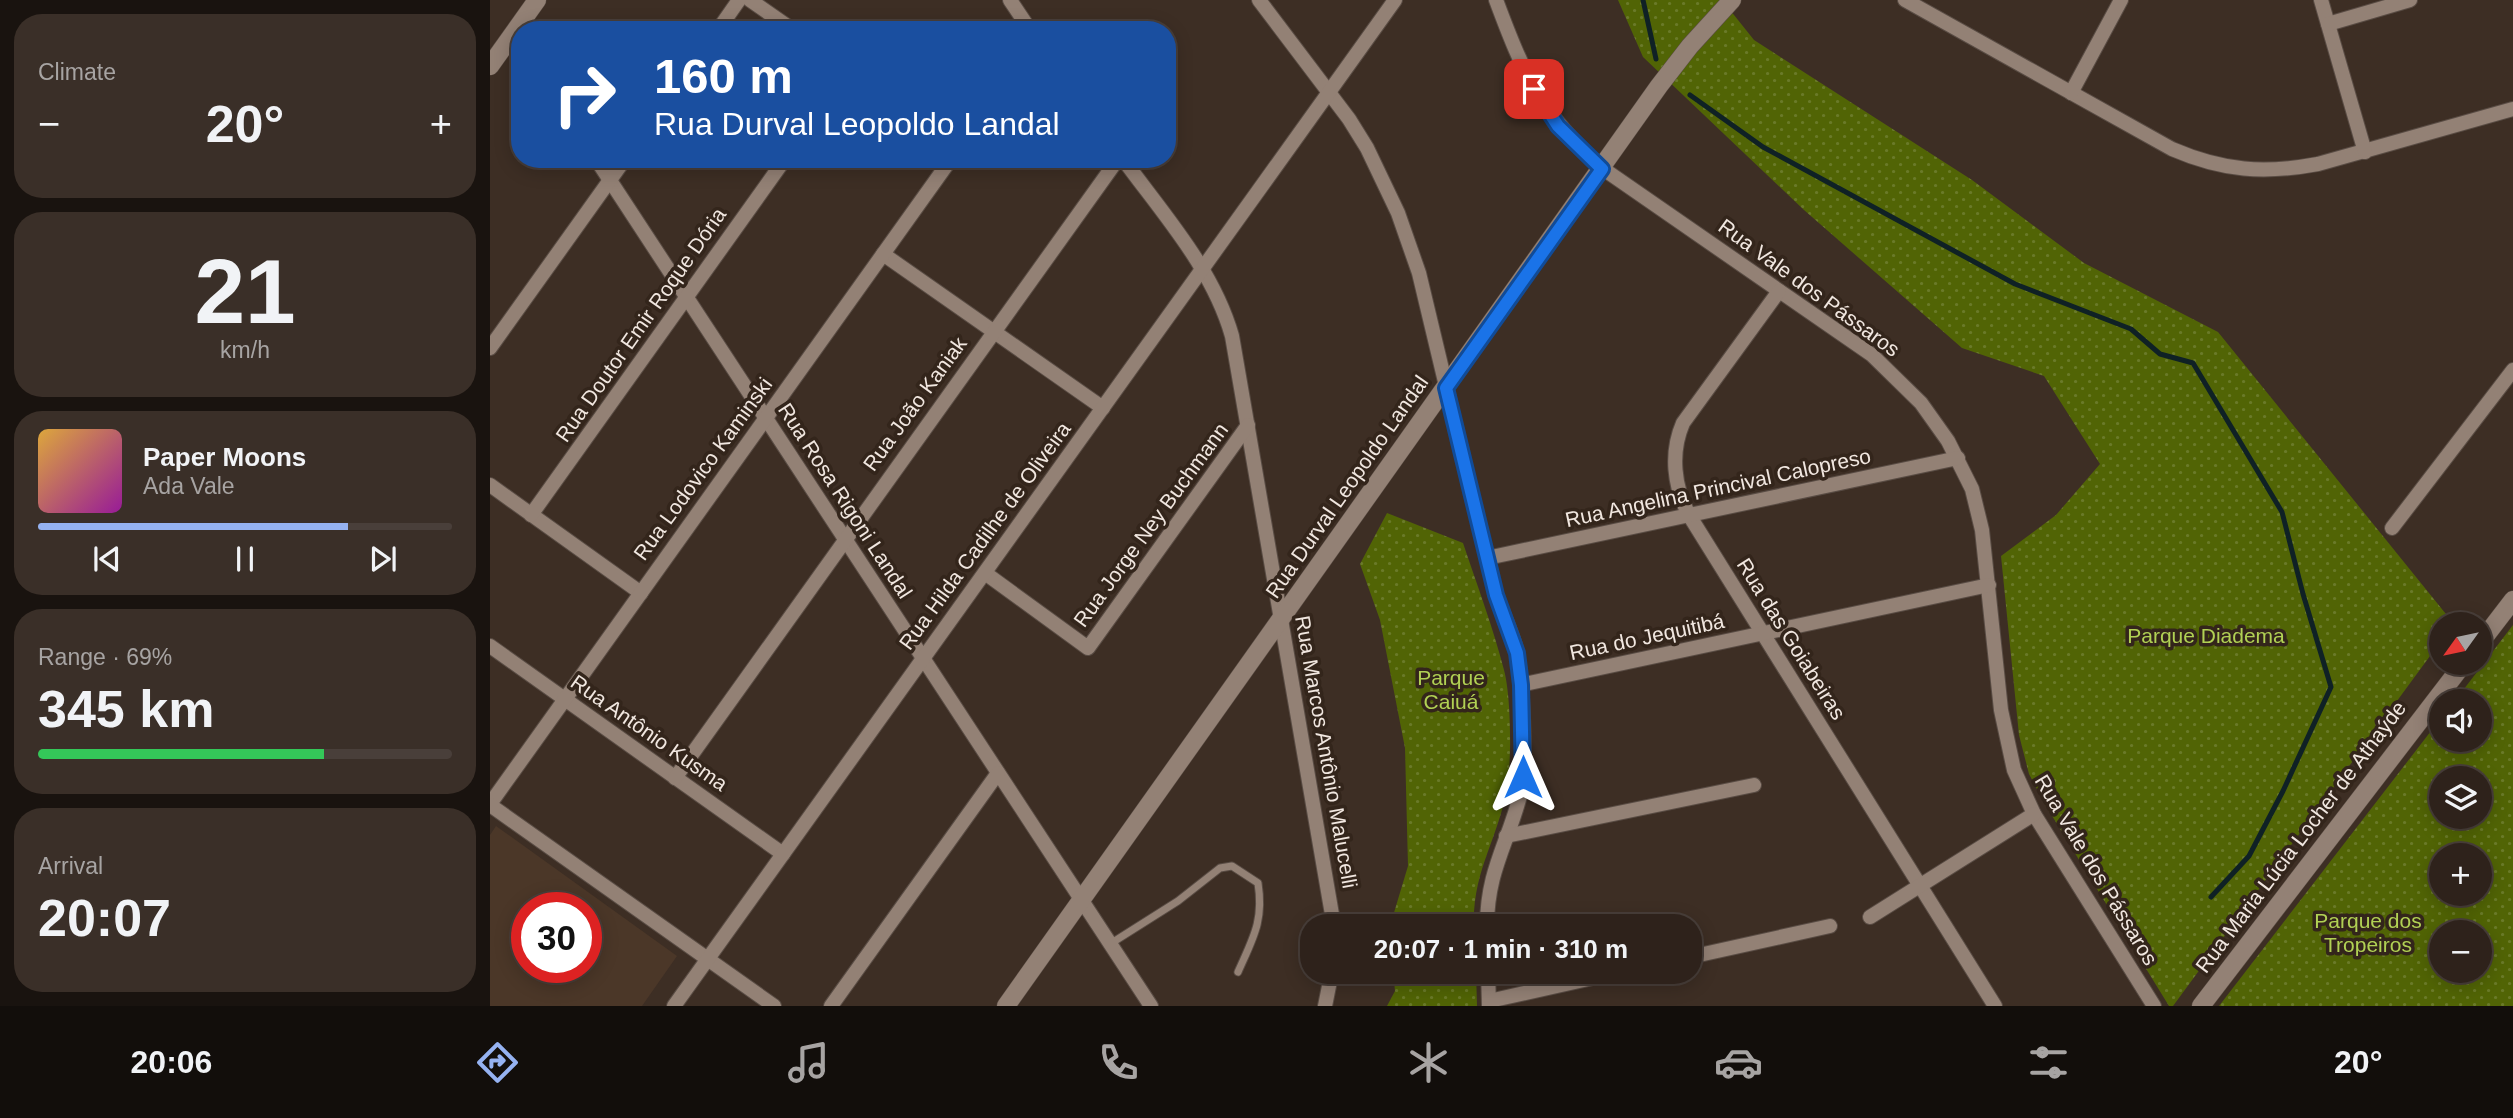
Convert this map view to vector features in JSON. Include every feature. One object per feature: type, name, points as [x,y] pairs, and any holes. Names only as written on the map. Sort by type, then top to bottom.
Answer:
[{"type":"street","points":[[526,21],[537,0]]},
{"type":"street","points":[[724,21],[739,0]]},
{"type":"street","points":[[750,0],[780,21]]},
{"type":"street","points":[[1010,0],[1024,21]]},
{"type":"street","points":[[1259,0],[1330,91],[1367,148],[1398,213],[1419,273],[1496,595],[1515,646],[1521,685],[1523,777],[1521,792],[1490,887],[1488,914]]},
{"type":"street","name":"Rua Hilda Cadilhe de Oliveira","points":[[674,1006],[1395,0]]},
{"type":"street","name":"Rua Vale dos Pássaros","points":[[1496,0],[1526,75],[1558,126],[1602,169],[1886,367],[1921,404],[1958,458],[1977,508],[1989,585],[1997,679],[2007,744],[2014,770],[2034,814],[2154,1006]]},
{"type":"street","name":"Rua Durval Leopoldo Landal","points":[[1006,1006],[1659,86],[1690,46],[1732,0]]},
{"type":"street","points":[[1905,0],[2172,149],[2216,165],[2242,170],[2294,169],[2365,152],[2513,109]]},
{"type":"street","points":[[2071,93],[2121,0]]},
{"type":"street","points":[[2321,0],[2365,152]]},
{"type":"street","points":[[2328,24],[2410,0]]},
{"type":"street","points":[[490,66],[511,44]]},
{"type":"street","name":"Rua Rosa Rigoni Landal","points":[[602,168],[1151,1006]]},
{"type":"street","points":[[490,348],[619,168]]},
{"type":"street","name":"Rua Doutor Emir Roque Dória","points":[[531,515],[779,168]]},
{"type":"street","name":"Rua Lodovico Kaminski","points":[[490,804],[945,168]]},
{"type":"street","name":"Rua João Kaniak","points":[[676,778],[844,538],[1111,168]]},
{"type":"street","name":"Rua Marcos Antônio Malucelli","points":[[1130,168],[1203,269],[1222,304],[1232,336],[1332,914]]},
{"type":"street","points":[[883,254],[1103,408]]},
{"type":"street","name":"Rua das Goiabeiras","points":[[1779,291],[1690,412],[1678,435],[1675,452],[1678,490],[1689,515],[1995,1006]]},
{"type":"street","points":[[2392,528],[2513,370]]},
{"type":"street","name":"Rua Jorge Ney Buchmann","points":[[985,573],[1088,648],[1248,425]]},
{"type":"street","name":"Rua Angelina Princival Calopreso","points":[[1487,558],[1958,458]]},
{"type":"street","points":[[490,485],[641,593]]},
{"type":"street","name":"Rua do Jequitibá","points":[[1521,685],[1989,585]]},
{"type":"street","points":[[2492,627],[2513,600]]},
{"type":"street","name":"Rua Antônio Kusma","points":[[490,646],[783,854]]},
{"type":"street","name":"Rua Maria Lúcia Locher de Athaýde","points":[[2201,1006],[2454,676]]},
{"type":"street","points":[[831,1006],[998,773]]},
{"type":"street","points":[[1506,836],[1754,785]]},
{"type":"street","points":[[490,804],[774,1006]]},
{"type":"street","points":[[1870,917],[2034,814]]},
{"type":"street","points":[[1702,954],[1830,926]]},
{"type":"street","points":[[1325,1006],[1329,984]]},
{"type":"street","points":[[1488,984],[1489,1003],[1569,984]]},
{"type":"lane","points":[[1110,944],[1178,901],[1220,868],[1232,866],[1258,883],[1260,897],[1260,922],[1238,972]]},
{"type":"shaded area","points":[[496,826],[588,892],[511,892],[511,983],[602,983],[602,902],[677,956],[642,1006],[490,1006],[490,835]]},
{"type":"green space","name":"Parque Diadema","points":[[1618,0],[1722,0],[1754,40],[1972,180],[2084,263],[2218,332],[2444,612],[2429,612],[2429,657],[2173,1006],[2169,1006],[2046,806],[2029,774],[2019,735],[2001,556],[2056,515],[2100,464],[2044,376],[1962,348],[1804,210],[1643,57]]},
{"type":"green space","name":"Parque Caiuá","points":[[1387,513],[1463,543],[1490,622],[1506,681],[1509,775],[1498,823],[1481,871],[1475,914],[1394,914],[1408,866],[1405,748],[1380,620],[1360,564]]},
{"type":"green space","name":"Parque dos Tropeiros","points":[[2513,625],[2513,1006],[2219,1006],[2429,734],[2429,752],[2492,752],[2492,689],[2464,689],[2474,676],[2492,676],[2492,652]]},
{"type":"green space","points":[[1394,984],[1476,984],[1477,1006],[1387,1006],[1395,991]]},
{"type":"waterway","points":[[1643,0],[1656,59]]},
{"type":"waterway","points":[[1690,95],[1763,147],[2015,284],[2131,329],[2160,354],[2193,363],[2282,512],[2331,687],[2283,791],[2249,856],[2211,897]]},
{"type":"route","points":[[1523,777],[1521,685],[1517,653],[1496,595],[1446,388],[1602,169],[1558,126],[1534,89]]}]
